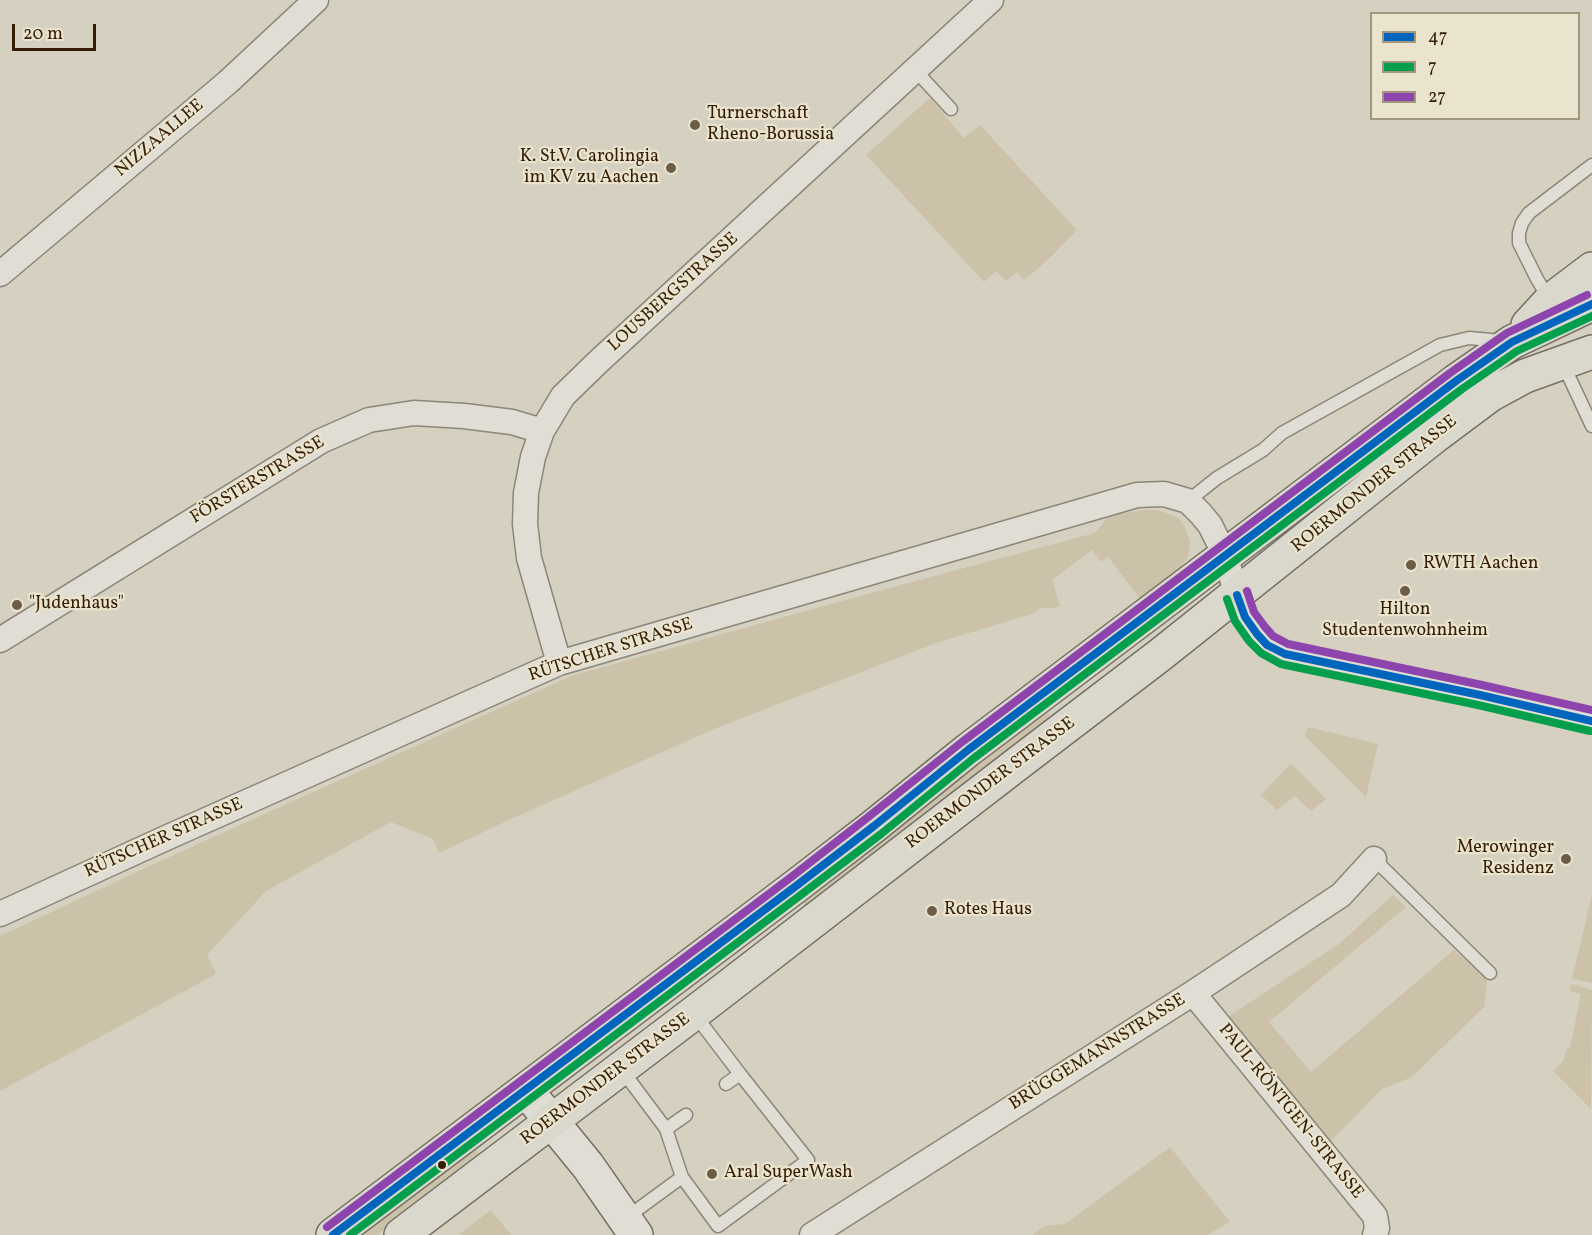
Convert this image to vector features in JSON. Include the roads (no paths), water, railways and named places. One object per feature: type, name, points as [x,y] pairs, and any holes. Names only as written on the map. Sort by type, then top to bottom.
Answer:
[{"type":"main road","points":[[1512,342],[1551,300],[1592,269]]},
{"type":"main road","name":"ROERMONDER STRASSE","points":[[333,1235],[805,879],[968,750],[1456,381],[1512,342],[1592,304]]},
{"type":"main road","name":"ROERMONDER STRASSE","points":[[401,1235],[1161,655],[1435,436],[1490,395],[1525,376],[1577,357]]},
{"type":"street","name":"NIZZAALLEE","points":[[0,274],[228,82],[316,0]]},
{"type":"street","name":"LOUSBERGSTRASSE","points":[[559,663],[529,558],[525,524],[526,494],[533,457],[542,431],[563,396],[991,0]]},
{"type":"street","name":"FÖRSTERSTRASSE","points":[[0,639],[321,441],[369,420],[414,413],[464,416],[512,422],[542,431]]},
{"type":"street","name":"RÜTSCHER STRASSE","points":[[0,914],[559,663],[1137,495],[1164,494],[1188,501]]},
{"type":"street","points":[[1188,501],[1210,525],[1225,555],[1236,595],[1245,617],[1267,645],[1285,654],[1592,721]]},
{"type":"street","name":"BRÜGGEMANNSTRASSE","points":[[812,1235],[1193,993],[1341,895],[1374,859]]},
{"type":"street","name":"PAUL-RÖNTGEN-STRASSE","points":[[1193,993],[1375,1216],[1377,1228],[1375,1235]]},
{"type":"street","points":[[526,1090],[588,1166],[630,1227]]},
{"type":"lane","points":[[915,70],[951,109]]},
{"type":"lane","points":[[1551,300],[1519,243],[1522,223],[1529,213],[1592,165]]},
{"type":"lane","points":[[1188,501],[1217,478],[1263,450],[1282,434],[1440,345],[1469,338],[1512,342]]},
{"type":"lane","points":[[1577,357],[1592,426]]},
{"type":"lane","points":[[1374,859],[1490,973]]},
{"type":"lane","points":[[621,1069],[666,1130],[682,1177],[718,1226],[808,1160],[694,1013]]},
{"type":"lane","points":[[726,1084],[740,1074]]},
{"type":"lane","points":[[666,1130],[686,1115]]},
{"type":"lane","points":[[630,1227],[682,1177]]},
{"type":"place","name":"Turnerschaft Rheno-Borussia","points":[[695,125]]},
{"type":"place","name":"K. St.V. Carolingia im KV zu Aachen","points":[[671,168]]},
{"type":"place","name":"RWTH Aachen","points":[[1411,565]]},
{"type":"place","name":"Hilton Studentenwohnheim","points":[[1405,591]]},
{"type":"place","name":"\"Judenhaus\"","points":[[17,605]]},
{"type":"place","name":"Merowinger Residenz","points":[[1566,859]]},
{"type":"place","name":"Rotes Haus","points":[[932,911]]},
{"type":"place","name":"Aral SuperWash","points":[[712,1174]]}]
